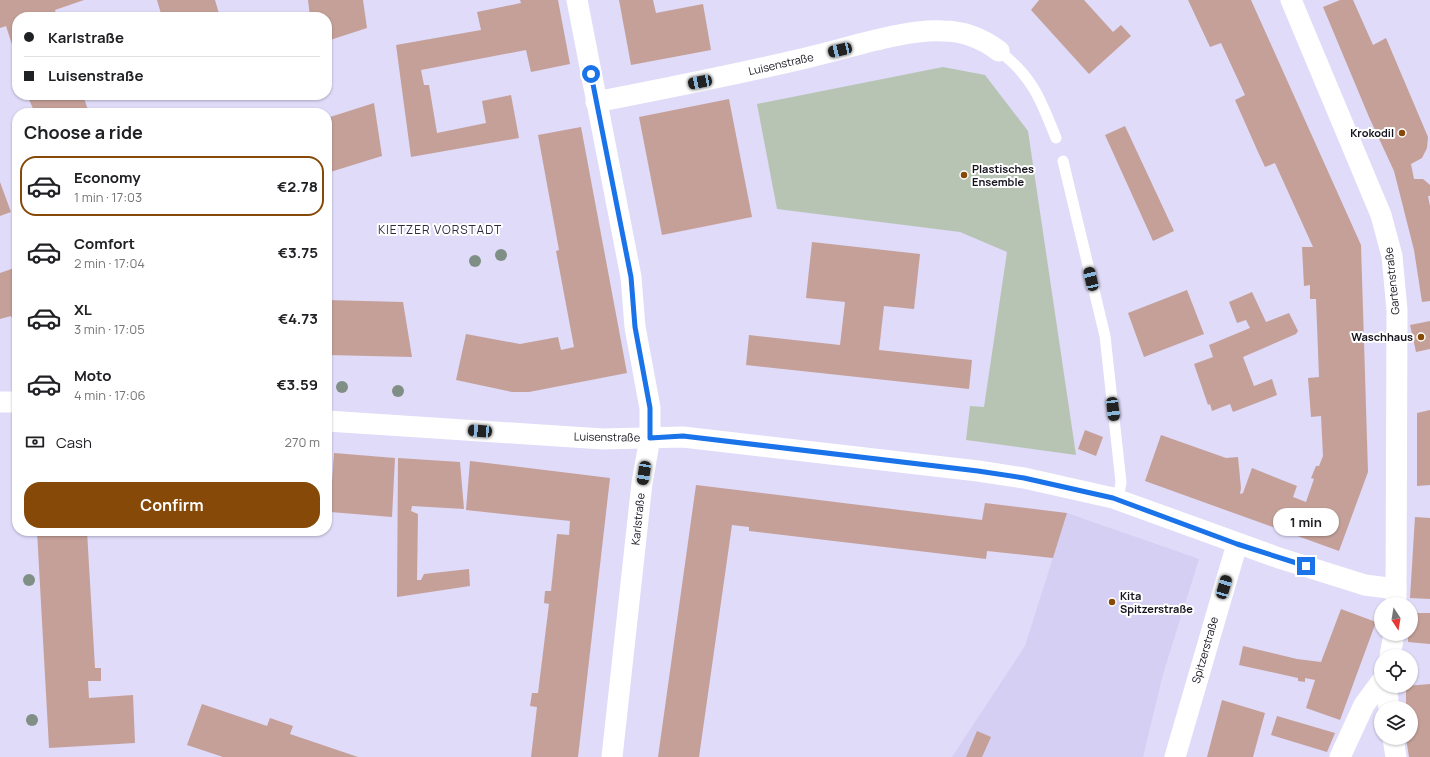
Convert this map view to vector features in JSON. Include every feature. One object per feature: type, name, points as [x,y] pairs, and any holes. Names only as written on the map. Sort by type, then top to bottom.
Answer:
[{"type":"street","name":"Karlstraße","points":[[577,0],[631,277],[635,327],[650,408],[650,438],[642,483],[612,757]]},
{"type":"street","name":"Gartenstraße","points":[[1292,0],[1381,215],[1392,256],[1397,310],[1396,597]]},
{"type":"street","name":"Luisenstraße","points":[[596,102],[738,74],[913,33],[943,31],[967,34],[990,44],[999,51]]},
{"type":"street","points":[[0,402],[12,402]]},
{"type":"street","name":"Luisenstraße","points":[[332,421],[603,439],[683,436],[978,471],[1024,478],[1118,499],[1237,544],[1364,585],[1396,597]]},
{"type":"street","name":"Spitzerstraße","points":[[1175,757],[1237,544]]},
{"type":"street","points":[[1340,757],[1364,705],[1374,691]]},
{"type":"street","points":[[1394,745],[1396,757]]},
{"type":"lane","name":"Luisenstraße","points":[[999,51],[1017,65],[1028,78],[1042,102],[1056,138]]},
{"type":"lane","points":[[1063,161],[1104,336],[1121,482],[1118,499]]},
{"type":"shaded area","name":"Kita Spitzerstraße","points":[[1067,513],[1199,559],[1163,674],[1143,757],[952,757],[1025,646]]},
{"type":"green space","points":[[943,67],[985,75],[1028,131],[1076,455],[966,440],[970,406],[984,407],[1007,252],[960,232],[777,209],[757,104]]},
{"type":"building","points":[[0,0],[84,0],[55,10],[56,12],[12,12],[12,45],[6,26],[0,28]]},
{"type":"building","points":[[157,0],[215,0],[219,12],[161,12]]},
{"type":"building","points":[[308,0],[363,0],[367,28],[332,39],[332,12],[309,12]]},
{"type":"building","points":[[520,0],[558,0],[570,64],[531,72],[526,50],[421,70],[424,85],[429,85],[437,133],[486,123],[482,101],[511,95],[519,138],[411,157],[396,45],[481,30],[477,12],[521,3]]},
{"type":"building","points":[[619,0],[653,0],[656,13],[703,4],[711,50],[631,65]]},
{"type":"building","points":[[1039,0],[1084,0],[1113,32],[1121,25],[1131,36],[1089,74],[1031,10]]},
{"type":"building","points":[[1188,0],[1251,0],[1361,245],[1368,472],[1339,551],[1145,481],[1161,435],[1226,458],[1238,457],[1241,488],[1240,494],[1243,493],[1252,468],[1297,486],[1293,497],[1306,502],[1314,479],[1311,478],[1316,466],[1319,466],[1323,456],[1321,416],[1311,417],[1308,378],[1319,377],[1316,299],[1310,299],[1310,285],[1304,286],[1302,247],[1313,247],[1275,163],[1265,167],[1258,152],[1235,100],[1245,95],[1221,43],[1210,47]]},
{"type":"building","points":[[1340,0],[1353,0],[1373,45],[1386,38],[1428,137],[1427,148],[1422,158],[1411,164],[1414,179],[1423,179],[1430,185],[1430,196],[1428,196],[1430,206],[1430,301],[1422,302],[1414,250],[1394,171],[1369,117],[1323,7]]},
{"type":"building","points":[[729,99],[752,217],[662,235],[639,117]]},
{"type":"building","points":[[29,100],[85,100],[87,108],[33,108]]},
{"type":"building","points":[[374,103],[382,156],[332,171],[332,116]]},
{"type":"building","points":[[1125,126],[1174,231],[1153,241],[1105,135]]},
{"type":"building","points":[[581,127],[627,373],[529,392],[512,392],[456,380],[466,334],[520,344],[558,337],[561,350],[574,347],[556,251],[559,250],[538,135]]},
{"type":"building","points":[[0,182],[11,212],[0,216]]},
{"type":"building","points":[[812,242],[920,254],[914,309],[884,306],[879,350],[972,360],[969,389],[746,365],[749,335],[840,345],[845,302],[806,298]]},
{"type":"building","points":[[12,269],[12,319],[11,316],[0,319],[0,273]]},
{"type":"building","points":[[1187,290],[1204,334],[1144,357],[1128,313]]},
{"type":"building","points":[[1252,292],[1266,322],[1289,313],[1298,331],[1296,334],[1243,357],[1254,386],[1272,379],[1277,395],[1233,412],[1230,404],[1212,411],[1210,404],[1208,405],[1194,364],[1213,357],[1209,345],[1250,328],[1246,320],[1237,323],[1229,302]]},
{"type":"building","points":[[332,300],[403,302],[412,357],[332,355]]},
{"type":"building","name":"Waschhaus","points":[[1430,321],[1430,349],[1416,352],[1410,325]]},
{"type":"building","points":[[1430,410],[1430,485],[1417,486],[1417,413]]},
{"type":"building","points":[[1085,430],[1103,437],[1096,456],[1078,449]]},
{"type":"building","points":[[334,453],[395,458],[392,517],[332,512]]},
{"type":"building","points":[[398,458],[460,462],[464,509],[412,506],[411,511],[418,514],[417,580],[421,580],[424,574],[469,569],[470,586],[397,597]]},
{"type":"building","points":[[470,461],[610,478],[578,757],[531,757],[537,707],[530,706],[532,693],[538,693],[549,604],[544,603],[545,591],[551,591],[557,534],[569,535],[570,521],[466,510]]},
{"type":"building","points":[[696,485],[982,520],[985,503],[1067,513],[1053,558],[987,551],[986,559],[749,531],[749,527],[732,525],[699,757],[658,757]]},
{"type":"building","points":[[1415,517],[1430,518],[1430,599],[1410,597]]},
{"type":"building","points":[[37,536],[87,536],[95,668],[101,668],[101,681],[88,681],[89,698],[133,695],[135,743],[49,748]]},
{"type":"building","points":[[1341,609],[1374,621],[1374,627],[1340,720],[1306,708],[1315,680],[1305,678],[1305,682],[1298,681],[1298,678],[1239,665],[1243,646],[1297,659],[1321,662]]},
{"type":"building","points":[[1418,613],[1430,613],[1430,644],[1408,642],[1418,641]]},
{"type":"building","points":[[1430,684],[1430,757],[1409,757],[1407,745],[1418,745],[1418,701],[1406,701],[1406,693],[1418,693],[1418,685]]},
{"type":"building","points":[[1222,700],[1265,713],[1253,757],[1207,757]]},
{"type":"building","points":[[202,704],[267,726],[270,718],[293,726],[290,734],[358,757],[223,757],[187,745]]},
{"type":"building","points":[[1277,716],[1335,733],[1327,752],[1271,735]]},
{"type":"building","points":[[977,731],[991,737],[982,757],[966,757]]},
{"type":"place","name":"Krokodil","points":[[1402,133]]},
{"type":"place","name":"Plastisches Ensemble","points":[[964,175]]},
{"type":"place","name":"Waschhaus","points":[[1421,337]]},
{"type":"place","name":"Kita Spitzerstraße","points":[[1112,602]]},
{"type":"district","name":"KIETZER VORSTADT","points":[[440,230]]},
{"type":"route","points":[[591,74],[631,277],[635,327],[650,408],[650,438],[683,436],[978,471],[1024,478],[1118,499],[1237,544],[1306,566]]}]
